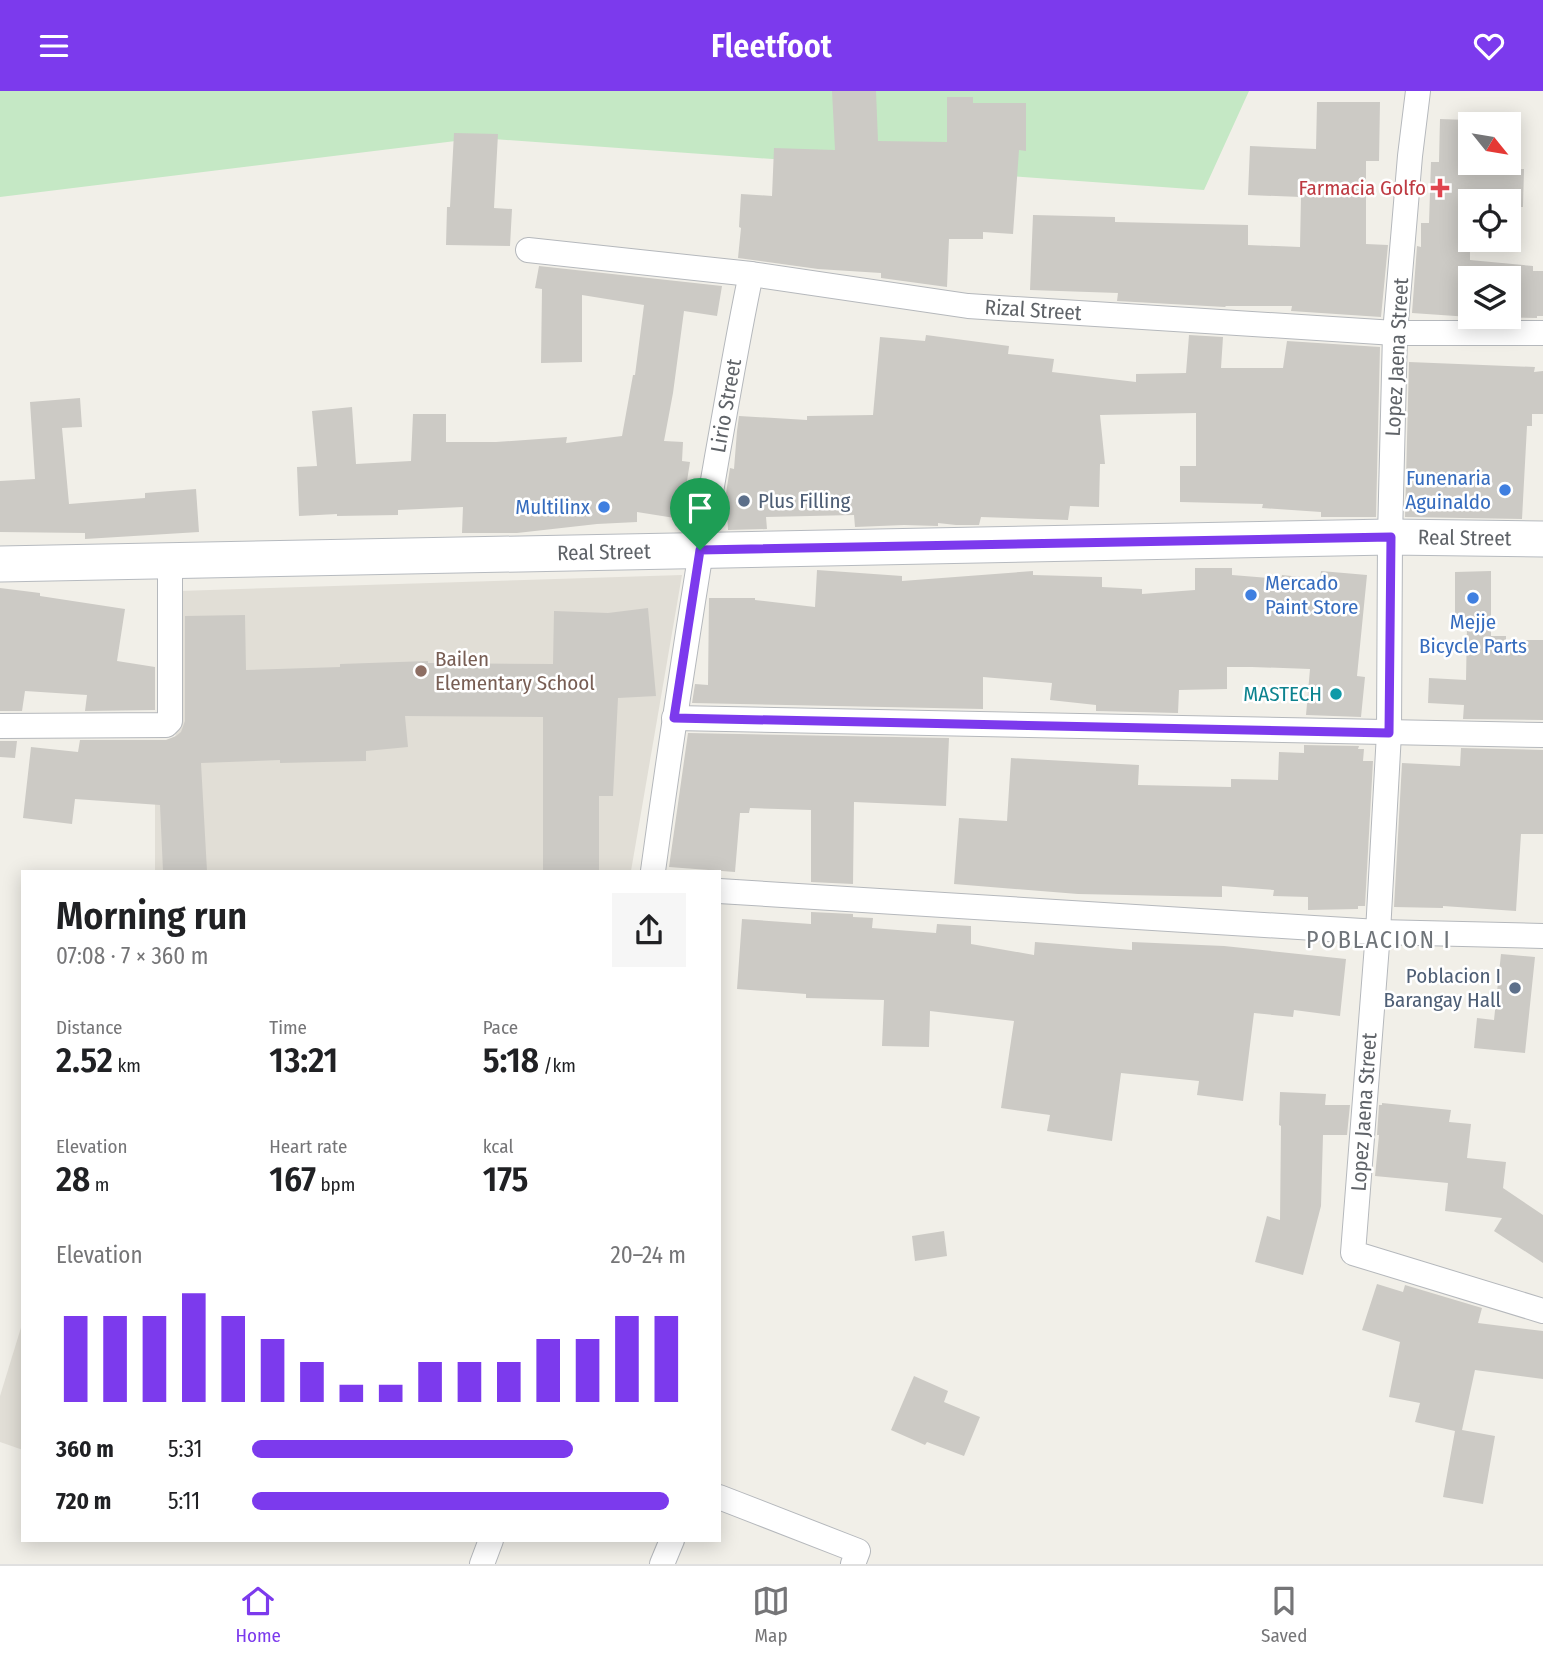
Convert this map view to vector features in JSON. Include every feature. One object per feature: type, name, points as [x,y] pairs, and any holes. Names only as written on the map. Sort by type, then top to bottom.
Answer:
[{"type":"main road","name":"Real Street","points":[[0,564],[1391,537],[1543,539]]},
{"type":"street","name":"Lopez Jaena Street","points":[[1418,91],[1395,333],[1389,733],[1378,932],[1353,1253],[1543,1311]]},
{"type":"street","name":"Rizal Street","points":[[528,250],[751,274],[968,306],[1395,333],[1543,333]]},
{"type":"street","name":"Lirio Street","points":[[653,870],[700,550],[751,274]]},
{"type":"street","points":[[0,726],[166,725],[170,721],[170,560]]},
{"type":"street","points":[[674,718],[1543,735]]},
{"type":"street","points":[[721,891],[1378,932],[1543,936]]},
{"type":"street","points":[[721,1498],[858,1551],[853,1564]]},
{"type":"street","points":[[482,1564],[490,1542]]},
{"type":"street","points":[[662,1564],[671,1542]]},
{"type":"shaded area","name":"Bailen Elementary School","points":[[682,575],[631,870],[155,870],[155,762],[175,751],[179,591]]},
{"type":"shaded area","points":[[21,1328],[21,1449],[0,1442],[0,1396]]},
{"type":"green space","points":[[0,91],[1249,91],[1204,190],[480,138],[0,197]]},
{"type":"building","points":[[832,91],[876,91],[878,141],[947,142],[947,97],[973,97],[973,103],[1026,103],[1026,151],[1019,150],[1013,234],[983,232],[983,239],[949,239],[947,287],[881,278],[881,273],[818,269],[738,258],[741,194],[772,196],[774,148],[835,150]]},
{"type":"building","points":[[1317,102],[1380,102],[1379,161],[1366,161],[1366,244],[1388,245],[1381,317],[1291,311],[1292,306],[1225,307],[1117,301],[1118,293],[1030,290],[1033,215],[1115,217],[1115,222],[1248,225],[1248,245],[1300,247],[1301,197],[1248,195],[1250,146],[1316,149]]},
{"type":"building","points":[[1440,119],[1458,120],[1458,175],[1521,175],[1521,169],[1524,169],[1523,207],[1521,189],[1458,189],[1458,252],[1470,252],[1470,260],[1533,266],[1533,271],[1543,271],[1543,316],[1521,318],[1521,266],[1458,266],[1458,316],[1412,313],[1417,246],[1421,247],[1421,223],[1429,223],[1431,162],[1439,162]]},
{"type":"building","points":[[454,133],[498,134],[494,208],[512,209],[510,246],[446,245]]},
{"type":"building","points":[[539,266],[722,286],[717,316],[684,311],[664,441],[683,442],[682,461],[690,462],[681,519],[637,512],[637,522],[517,533],[462,533],[463,507],[398,510],[398,515],[299,516],[297,467],[317,466],[312,411],[352,407],[356,464],[411,461],[413,414],[446,414],[446,442],[567,437],[566,443],[622,436],[635,375],[644,305],[582,295],[582,362],[541,363],[542,289],[535,288]]},
{"type":"building","points":[[926,335],[1009,346],[1008,354],[1054,359],[1052,372],[1136,382],[1136,374],[1186,373],[1189,335],[1223,337],[1221,368],[1283,368],[1287,341],[1380,347],[1376,517],[1321,517],[1321,512],[1262,508],[1263,504],[1180,502],[1180,466],[1196,466],[1196,413],[1100,415],[1105,464],[1100,464],[1099,507],[1070,506],[1068,520],[981,517],[979,525],[938,523],[938,526],[855,527],[854,515],[766,517],[767,529],[728,530],[726,493],[730,468],[734,469],[739,416],[807,420],[807,416],[873,415],[880,337],[925,341]]},
{"type":"building","points":[[1409,362],[1535,367],[1534,372],[1543,371],[1543,414],[1532,414],[1532,426],[1527,426],[1522,519],[1405,517]]},
{"type":"building","points":[[80,398],[82,427],[62,428],[69,504],[145,498],[145,493],[196,489],[199,532],[85,539],[85,533],[0,532],[0,481],[35,479],[30,402]]},
{"type":"building","points":[[1195,568],[1232,568],[1232,575],[1281,579],[1282,575],[1320,579],[1321,571],[1367,575],[1357,676],[1365,677],[1361,717],[1306,715],[1310,669],[1252,667],[1227,667],[1227,689],[1179,690],[1178,713],[1096,711],[1096,705],[1050,700],[1052,683],[983,677],[983,709],[692,703],[695,684],[708,685],[709,598],[755,598],[815,607],[817,570],[902,576],[902,581],[1033,571],[1033,575],[1102,577],[1102,587],[1142,589],[1142,594],[1195,590]]},
{"type":"building","points":[[1491,571],[1491,636],[1506,636],[1506,640],[1543,640],[1543,720],[1463,719],[1464,705],[1428,703],[1429,678],[1466,680],[1467,625],[1455,625],[1455,572]]},
{"type":"building","points":[[0,588],[125,609],[117,661],[155,667],[155,710],[85,711],[87,695],[25,691],[22,711],[0,711]]},
{"type":"building","points":[[648,608],[656,696],[618,698],[613,796],[599,796],[599,870],[543,870],[543,717],[405,716],[408,747],[366,751],[366,761],[201,763],[207,870],[163,870],[160,805],[75,799],[72,824],[23,818],[31,747],[78,752],[80,740],[166,740],[181,732],[185,721],[185,616],[245,615],[246,670],[428,661],[553,664],[554,611],[608,613]]},
{"type":"building","points":[[688,733],[949,738],[946,806],[854,802],[853,884],[811,882],[811,810],[750,808],[749,813],[740,813],[735,872],[669,867]]},
{"type":"building","points":[[0,741],[17,741],[15,758],[0,757]]},
{"type":"building","points":[[1304,745],[1359,746],[1358,749],[1364,749],[1363,761],[1373,761],[1365,906],[1358,906],[1358,909],[1308,910],[1308,897],[1273,896],[1274,890],[1222,886],[1222,897],[1078,894],[954,884],[959,818],[1007,821],[1011,758],[1139,765],[1138,785],[1231,787],[1231,779],[1278,780],[1279,752],[1304,753]]},
{"type":"building","points":[[1461,748],[1543,750],[1543,834],[1521,834],[1516,911],[1443,906],[1394,907],[1402,763],[1460,766]]},
{"type":"building","points":[[811,912],[873,918],[872,928],[936,933],[937,924],[971,926],[971,944],[1034,955],[1035,942],[1132,950],[1132,942],[1224,946],[1346,959],[1340,1016],[1294,1010],[1293,1017],[1254,1013],[1243,1101],[1197,1095],[1199,1081],[1121,1073],[1112,1141],[1047,1131],[1050,1115],[1001,1108],[1014,1021],[930,1011],[929,1047],[882,1046],[884,1000],[806,998],[806,994],[737,989],[742,919],[811,924]]},
{"type":"building","name":"Poblacion I Barangay Hall","points":[[1501,954],[1535,957],[1525,1053],[1474,1048],[1477,1018],[1494,1020]]},
{"type":"building","points":[[1280,1092],[1326,1094],[1325,1105],[1350,1105],[1347,1135],[1323,1135],[1321,1206],[1303,1275],[1255,1262],[1267,1216],[1280,1220]]},
{"type":"building","points":[[1382,1103],[1451,1110],[1449,1122],[1471,1124],[1467,1158],[1506,1162],[1503,1188],[1543,1215],[1543,1263],[1494,1231],[1502,1218],[1445,1211],[1448,1183],[1375,1176],[1379,1105]]},
{"type":"building","points":[[944,1231],[947,1256],[915,1261],[912,1236]]},
{"type":"building","points":[[1377,1284],[1403,1292],[1405,1285],[1482,1308],[1478,1323],[1543,1331],[1543,1379],[1475,1370],[1462,1430],[1495,1436],[1483,1504],[1443,1497],[1455,1431],[1415,1422],[1420,1403],[1389,1397],[1400,1342],[1362,1330]]},
{"type":"building","points":[[914,1376],[948,1391],[944,1402],[980,1417],[964,1456],[927,1442],[925,1445],[891,1430]]},
{"type":"place","name":"Farmacia Golfo","points":[[1440,188]]},
{"type":"place","name":"Funenaria Aguinaldo","points":[[1505,490]]},
{"type":"place","name":"Plus Filling","points":[[744,501]]},
{"type":"place","name":"Multilinx","points":[[604,507]]},
{"type":"place","name":"Mercado Paint Store","points":[[1251,595]]},
{"type":"place","name":"Mejje Bicycle Parts","points":[[1473,598]]},
{"type":"place","name":"Bailen Elementary School","points":[[421,671]]},
{"type":"place","name":"MASTECH","points":[[1336,694]]},
{"type":"place","name":"Poblacion I Barangay Hall","points":[[1515,988]]},
{"type":"district","name":"POBLACION I","points":[[1379,940]]},
{"type":"route","points":[[1391,537],[1389,733],[674,718],[700,550],[1391,537]]}]
